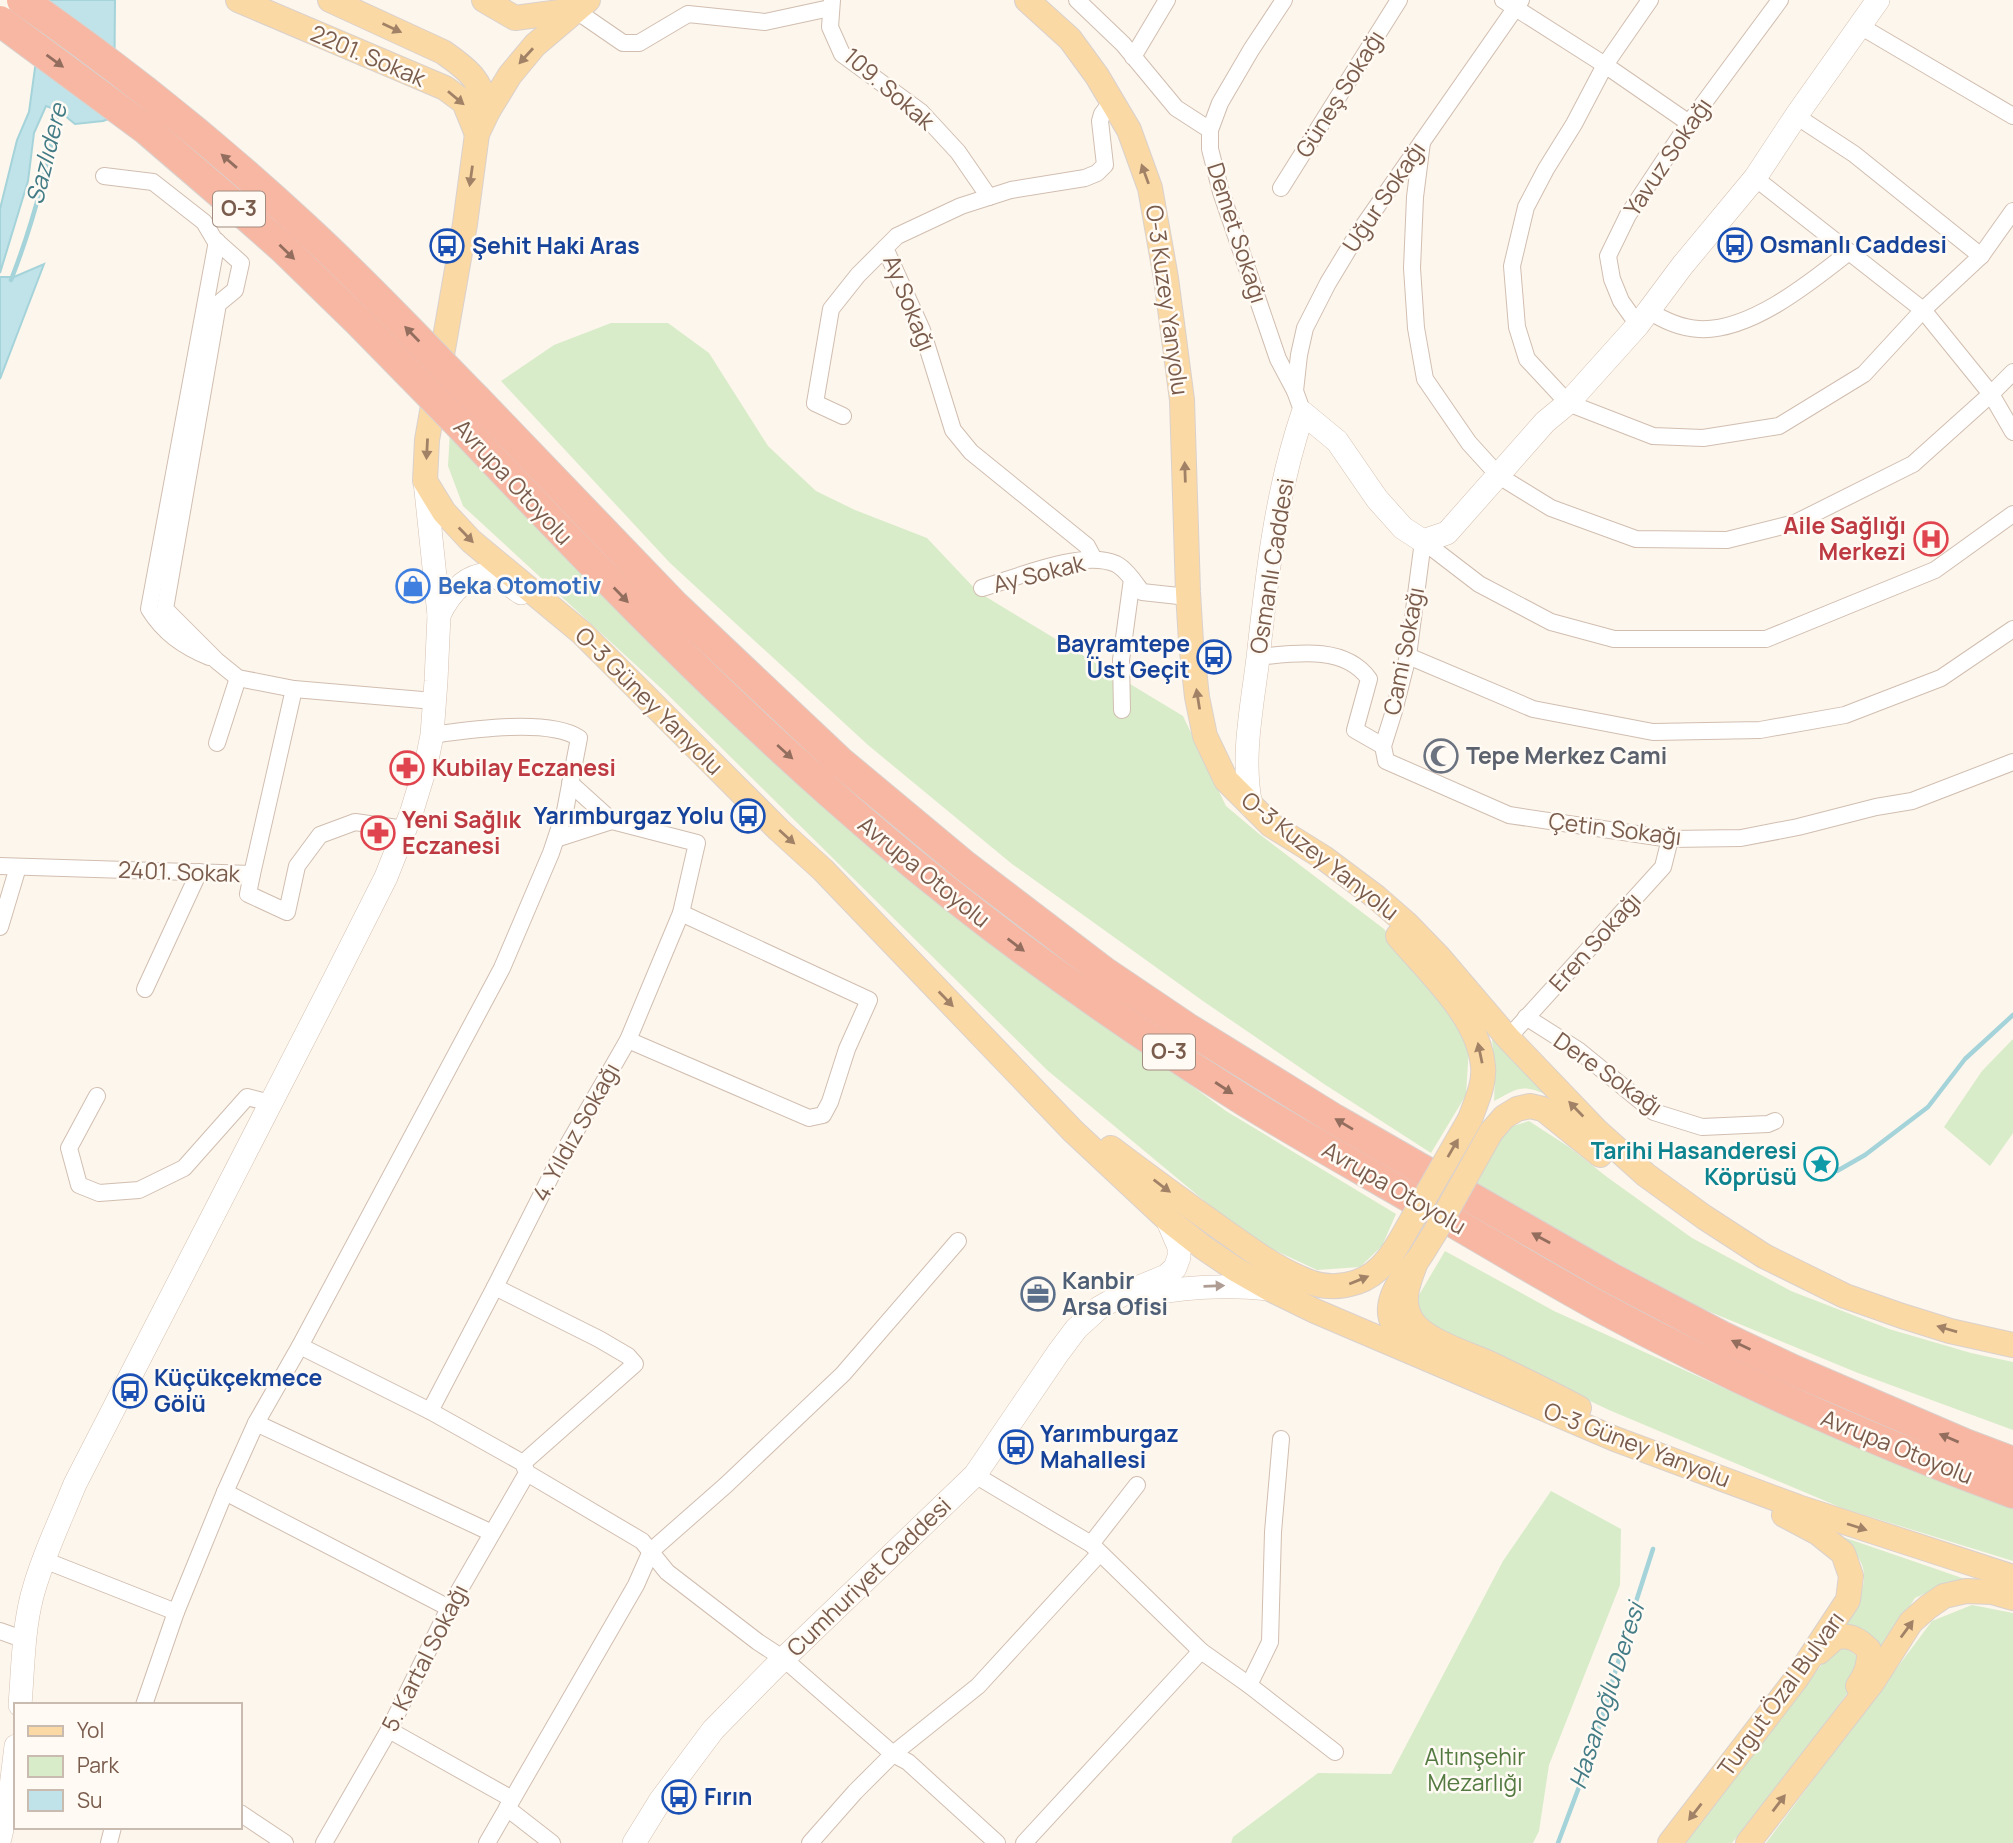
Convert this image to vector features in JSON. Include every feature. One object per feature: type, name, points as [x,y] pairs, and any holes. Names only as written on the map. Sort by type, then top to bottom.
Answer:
[{"type":"highway","name":"Avrupa Otoyolu","points":[[22,0],[118,69],[305,227],[477,400],[675,606],[830,752],[974,874],[1104,972],[1187,1028],[1323,1112],[1621,1284],[1793,1370],[1900,1418],[2013,1462]]},
{"type":"highway","name":"Avrupa Otoyolu","points":[[0,21],[147,130],[284,249],[456,421],[661,636],[782,750],[880,837],[1007,939],[1098,1005],[1258,1109],[1599,1306],[1789,1402],[1924,1460],[2013,1493]]},
{"type":"main road","name":"2201. Sokak","points":[[238,0],[445,88],[464,102],[477,134]]},
{"type":"main road","name":"2201. Sokak","points":[[330,0],[443,52],[456,61],[482,88],[488,111]]},
{"type":"main road","points":[[484,0],[515,18],[582,5]]},
{"type":"main road","name":"O-3 Kuzey Yanyolu","points":[[1027,0],[1070,39],[1113,100],[1129,130],[1150,188],[1166,278],[1182,400],[1188,597],[1197,697],[1205,736],[1226,780],[1271,825],[1324,858],[1407,923],[1508,1038],[1597,1131],[1646,1175],[1704,1217],[1763,1256],[1845,1296],[1950,1331],[2013,1345]]},
{"type":"main road","points":[[1303,413],[1337,441],[1377,499],[1403,528],[1423,541],[1447,533],[1545,422],[1568,403],[1644,318],[1682,266],[1755,178],[1878,0]]},
{"type":"main road","points":[[20,1703],[25,1640],[32,1597],[75,1484],[386,877],[405,829],[426,765],[432,734],[434,701],[439,615],[425,481],[429,428],[477,134],[488,111],[522,60],[535,45],[582,5]]},
{"type":"main road","name":"Osmanlı Caddesi","points":[[1251,806],[1248,790],[1249,728],[1274,531],[1291,449],[1303,413]]},
{"type":"main road","name":"O-3 Güney Yanyolu","points":[[425,481],[444,512],[471,541],[582,633],[770,822],[823,870],[1073,1131],[1167,1219],[1204,1248],[1270,1289],[1366,1334],[1615,1438],[1798,1507],[2013,1577]]},
{"type":"main road","points":[[439,615],[447,597],[462,583],[479,576],[495,577],[582,633]]},
{"type":"main road","points":[[1217,763],[1237,747],[1249,728]]},
{"type":"main road","points":[[1047,1104],[1252,1250],[1301,1279],[1322,1286],[1339,1287],[1359,1282],[1374,1274],[1387,1261],[1470,1119],[1480,1095],[1484,1068],[1478,1042],[1469,1021],[1381,916],[1271,825]]},
{"type":"main road","points":[[1615,1438],[1570,1414],[1410,1342],[1391,1320],[1389,1308],[1399,1284],[1434,1234],[1491,1132],[1504,1117],[1517,1109],[1530,1106],[1543,1109],[1639,1189],[1689,1220],[1763,1256]]},
{"type":"main road","name":"Cumhuriyet Caddesi","points":[[634,1843],[660,1801],[713,1730],[975,1475],[1076,1329],[1099,1308],[1127,1292],[1166,1276],[1175,1268],[1180,1257],[1179,1247],[1167,1219]]},
{"type":"main road","points":[[1416,1262],[1405,1296],[1407,1310],[1416,1327],[1438,1341],[1539,1387],[1678,1461]]},
{"type":"main road","name":"Cumhuriyet Caddesi","points":[[1099,1308],[1181,1288],[1224,1286],[1270,1289]]},
{"type":"main road","name":"Turgut Özal Bulvarı","points":[[1671,1843],[1796,1679],[1847,1600],[1851,1576],[1843,1553],[1818,1533],[1678,1461]]},
{"type":"main road","points":[[1748,1843],[1872,1683],[1911,1622],[1927,1607],[1944,1596],[1966,1591],[1992,1592],[2013,1598]]},
{"type":"main road","points":[[1796,1679],[1836,1637],[1853,1637],[1869,1650],[1868,1670],[1809,1763]]},
{"type":"main road","points":[[0,1836],[10,1795],[14,1762]]},
{"type":"street","name":"Demet Sokağı","points":[[1077,0],[1133,57],[1177,108],[1210,130],[1210,149],[1222,192],[1278,359],[1295,391]]},
{"type":"street","points":[[1133,57],[1167,0]]},
{"type":"street","points":[[1210,130],[1220,103],[1284,0]]},
{"type":"street","name":"Güneş Sokağı","points":[[1281,188],[1399,0]]},
{"type":"street","points":[[1650,0],[1605,65],[1526,207],[1511,266],[1517,327],[1527,359],[1568,403],[1653,436],[1703,438],[1779,426],[1864,374],[1923,310],[1981,256],[2013,211]]},
{"type":"street","name":"Yavuz Sokağı","points":[[1644,318],[1620,301],[1608,256],[1628,215],[1689,123],[1780,0]]},
{"type":"street","points":[[1513,3],[1689,123]]},
{"type":"street","name":"Uğur Sokağı","points":[[1303,413],[1295,391],[1298,355],[1306,328],[1328,283],[1357,235],[1513,3]]},
{"type":"street","name":"109. Sokak","points":[[582,5],[623,43],[639,43],[688,14],[765,22],[831,4],[830,27],[842,54],[921,112],[958,152],[989,197]]},
{"type":"street","points":[[1860,26],[2013,116]]},
{"type":"street","name":"Ay Sokağı","points":[[1094,559],[1087,546],[971,452],[953,430],[922,330],[885,248],[897,236],[961,206],[1011,190],[1085,178],[1097,173],[1105,165],[1100,121],[1113,100]]},
{"type":"street","points":[[1796,116],[1854,154],[1981,256]]},
{"type":"street","points":[[1422,142],[1415,197],[1412,268],[1416,328],[1425,379],[1469,443],[1499,476],[1551,508],[1636,539],[1727,540],[1795,523],[1913,464],[2013,372]]},
{"type":"street","points":[[104,176],[153,182],[204,222],[216,241],[241,263],[235,290],[218,304],[165,608],[217,661],[238,678],[294,689],[434,701]]},
{"type":"street","points":[[1755,178],[1923,310],[1991,394],[2013,432]]},
{"type":"street","points":[[216,241],[149,609],[160,626],[190,649],[217,661]]},
{"type":"street","points":[[843,416],[815,404],[831,309],[858,275],[885,248]]},
{"type":"street","points":[[1644,318],[1702,330],[1727,325],[1753,316],[1791,296],[1849,251]]},
{"type":"street","points":[[1423,541],[1479,584],[1551,622],[1614,639],[1766,639],[1935,570],[2013,514]]},
{"type":"street","name":"Cami Sokağı","points":[[1384,753],[1408,656],[1423,541]]},
{"type":"street","name":"Ay Sokak","points":[[982,588],[1054,565],[1094,559],[1117,565],[1142,592],[1188,597]]},
{"type":"street","points":[[1122,710],[1121,660],[1132,579]]},
{"type":"street","points":[[1408,656],[1533,709],[1653,732],[1760,730],[1845,715],[1941,678],[2013,629]]},
{"type":"street","name":"Çetin Sokağı","points":[[1258,657],[1307,652],[1343,659],[1361,668],[1369,679],[1355,730],[1384,753],[1509,815],[1670,839],[1741,838],[1798,827],[1876,807],[1912,801],[2013,762]]},
{"type":"street","points":[[217,743],[238,678]]},
{"type":"street","name":"2401. Sokak","points":[[0,866],[252,874],[294,689]]},
{"type":"street","points":[[145,1703],[176,1612],[256,1423],[502,968],[565,811],[579,738],[570,732],[546,728],[489,727],[432,734]]},
{"type":"street","points":[[570,783],[612,821]]},
{"type":"street","points":[[556,839],[612,821]]},
{"type":"street","name":"4. Yıldız Sokağı","points":[[430,1411],[558,1161],[628,1040],[681,913],[697,843],[612,821]]},
{"type":"street","points":[[252,874],[248,894],[287,912],[297,866],[320,835],[355,822],[405,829]]},
{"type":"street","name":"Eren Sokağı","points":[[1508,1038],[1663,867],[1670,839]]},
{"type":"street","points":[[0,927],[18,867]]},
{"type":"street","points":[[145,989],[199,872]]},
{"type":"street","points":[[628,1040],[809,1118],[823,1115],[830,1102],[848,1049],[869,1000],[681,913]]},
{"type":"street","name":"Dere Sokağı","points":[[1526,1017],[1578,1050],[1654,1112],[1702,1127],[1768,1124],[1775,1121]]},
{"type":"street","points":[[97,1096],[69,1149],[79,1185],[99,1194],[139,1190],[184,1168],[247,1097],[270,1103]]},
{"type":"street","points":[[487,1843],[636,1585],[651,1551],[726,1485],[843,1374],[958,1241]]},
{"type":"street","name":"5. Kartal Sokağı","points":[[324,1843],[389,1730],[449,1608],[525,1468],[635,1364],[628,1356],[599,1339],[495,1287]]},
{"type":"street","points":[[300,1346],[430,1411],[642,1541],[667,1572],[784,1659],[893,1754],[908,1762],[997,1843]]},
{"type":"street","points":[[256,1423],[492,1533]]},
{"type":"street","points":[[1250,1685],[1270,1642],[1273,1532],[1281,1439]]},
{"type":"street","points":[[975,1475],[1095,1549],[1201,1651],[1250,1685],[1335,1752]]},
{"type":"street","points":[[810,1843],[893,1754],[978,1686],[1095,1549],[1137,1485]]},
{"type":"street","points":[[225,1492],[449,1608]]},
{"type":"street","points":[[44,1560],[176,1612]]},
{"type":"street","points":[[0,1631],[25,1640]]},
{"type":"street","points":[[1024,1843],[1201,1651]]},
{"type":"street","points":[[389,1730],[509,1804],[552,1843]]},
{"type":"street","points":[[242,1814],[285,1843]]},
{"type":"green space","points":[[611,323],[668,323],[709,353],[768,446],[816,491],[855,510],[927,538],[978,592],[1183,716],[1226,806],[1384,929],[1444,1002],[1469,1047],[1466,1095],[1431,1153],[1203,1001],[1012,864],[868,745],[670,563],[501,381],[554,345]]},
{"type":"green space","points":[[450,431],[972,924],[1226,1111],[1396,1214],[1382,1246],[1360,1267],[1317,1270],[1249,1238],[1047,1070],[663,690],[463,506],[448,466]]},
{"type":"green space","points":[[1492,1039],[1550,1096],[1521,1089],[1494,1101]]},
{"type":"green space","points":[[2013,1039],[2013,1133],[1990,1166],[1944,1127],[1982,1071]]},
{"type":"green space","points":[[1529,1121],[1569,1147],[1692,1238],[1791,1291],[1889,1329],[1971,1353],[2013,1362],[2013,1430],[1858,1373],[1691,1304],[1476,1185],[1497,1145],[1510,1127]]},
{"type":"green space","points":[[1445,1251],[1554,1311],[1759,1404],[2013,1507],[2013,1561],[1842,1508],[1609,1410],[1419,1320],[1419,1295]]},
{"type":"green space","name":"Altınşehir Mezarlığı","points":[[1551,1491],[1621,1529],[1620,1585],[1549,1765],[1539,1831],[1533,1843],[1231,1843],[1233,1837],[1318,1773],[1391,1774],[1503,1561]]},
{"type":"green space","points":[[1840,1536],[1968,1580],[1944,1585],[1915,1598],[1881,1651],[1839,1630],[1861,1593],[1864,1576],[1859,1559]]},
{"type":"green space","points":[[1972,1605],[2013,1613],[2013,1843],[1766,1843],[1932,1621]]},
{"type":"green space","points":[[1842,1648],[1848,1649],[1859,1658],[1857,1680],[1732,1843],[1686,1843],[1829,1655]]},
{"type":"water","points":[[39,0],[115,0],[114,117],[75,124],[59,111],[46,106],[34,133],[28,181],[0,273],[0,209],[17,140],[29,112],[41,24]]},
{"type":"water","points":[[44,264],[0,379],[0,277],[14,277]]},
{"type":"waterway","name":"Sazlıdere","points":[[11,280],[39,195],[59,107]]},
{"type":"waterway","name":"Hasanoğlu Deresi","points":[[1837,1171],[1865,1155],[1928,1107],[1965,1059],[2013,1015]]},
{"type":"waterway","name":"Hasanoğlu Deresi","points":[[1558,1843],[1591,1755],[1653,1549]]},
{"type":"place","name":"Osmanlı Caddesi","points":[[1735,245]]},
{"type":"place","name":"Şehit Haki Aras","points":[[447,246]]},
{"type":"place","name":"Aile Sağlığı Merkezi","points":[[1931,539]]},
{"type":"place","name":"Beka Otomotiv","points":[[413,586]]},
{"type":"place","name":"Bayramtepe Üst Geçit","points":[[1214,657]]},
{"type":"place","name":"Tepe Merkez Cami","points":[[1441,756]]},
{"type":"place","name":"Kubilay Eczanesi","points":[[407,768]]},
{"type":"place","name":"Yarımburgaz Yolu","points":[[748,816]]},
{"type":"place","name":"Yeni Sağlık Eczanesi","points":[[378,833]]},
{"type":"place","name":"Tarihi Hasanderesi Köprüsü","points":[[1821,1164]]},
{"type":"place","name":"Kanbir Arsa Ofisi","points":[[1038,1294]]},
{"type":"place","name":"Küçükçekmece Gölü","points":[[130,1391]]},
{"type":"place","name":"Yarımburgaz Mahallesi","points":[[1016,1447]]},
{"type":"place","name":"Fırın","points":[[679,1797]]}]
